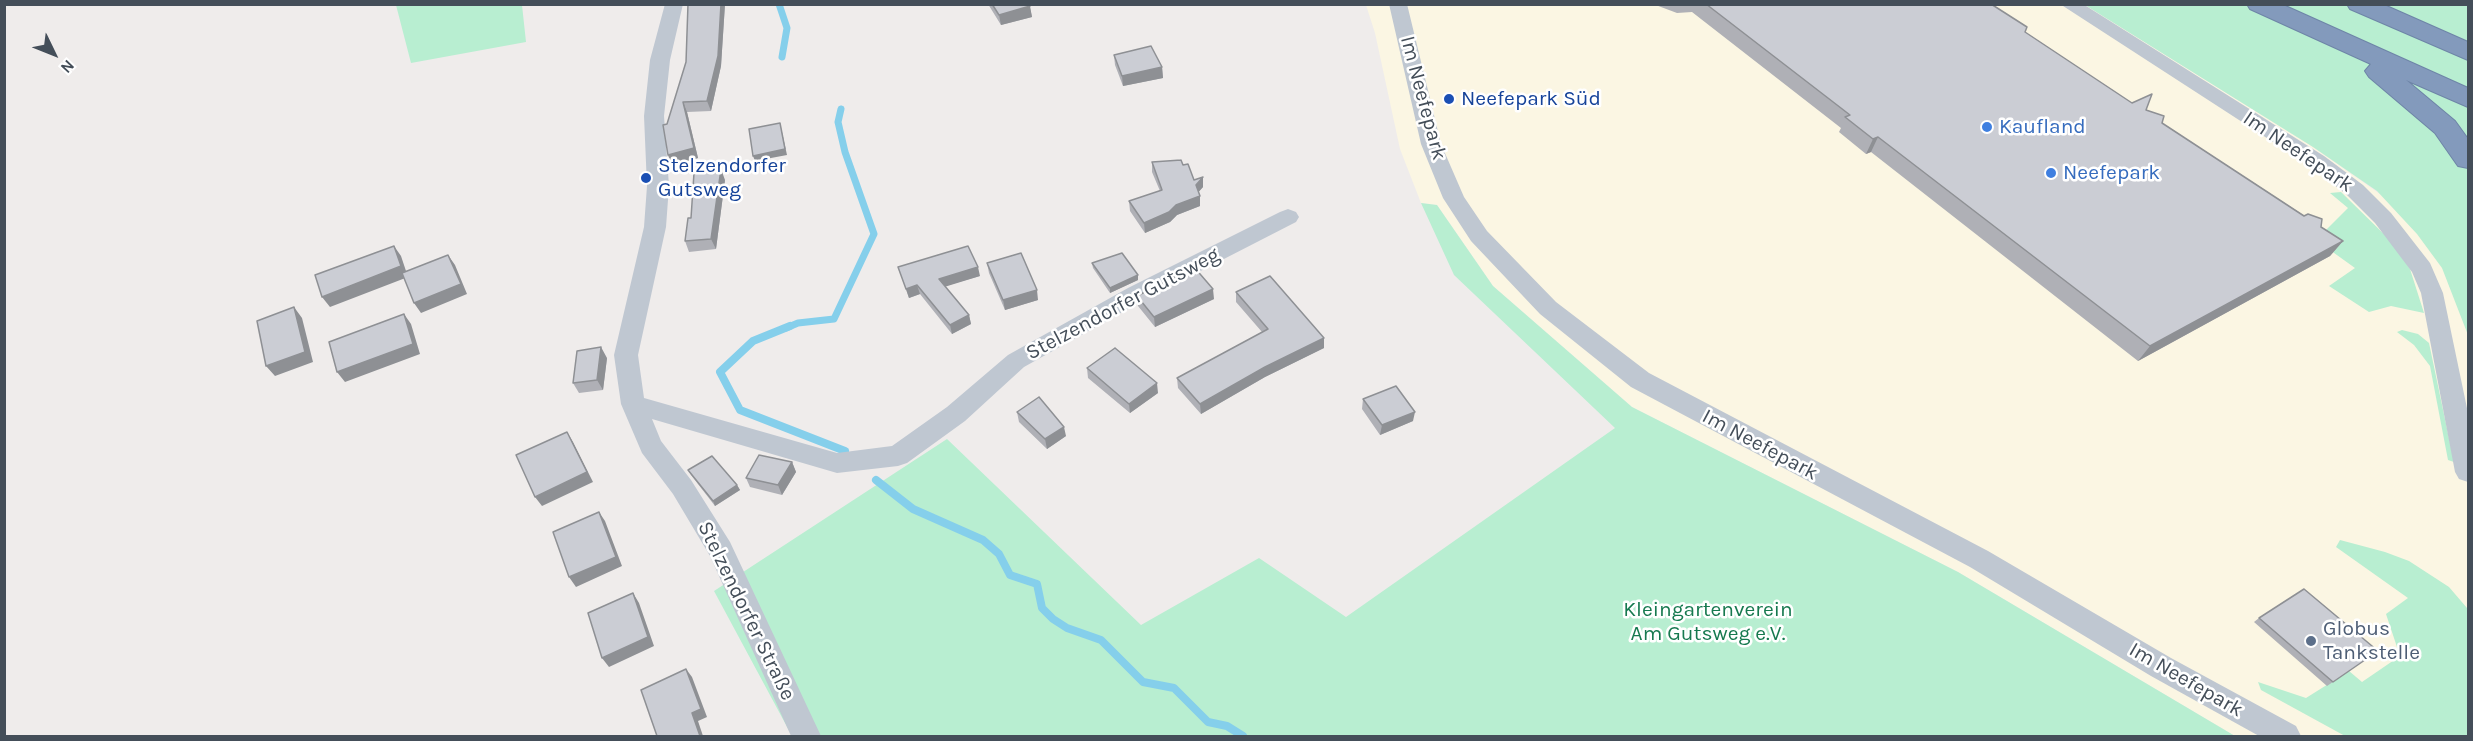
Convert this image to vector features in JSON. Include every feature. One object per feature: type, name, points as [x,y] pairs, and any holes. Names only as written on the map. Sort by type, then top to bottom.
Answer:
[{"type":"highway","points":[[2259,4],[2301,12],[2469,74]]},
{"type":"highway","points":[[2359,4],[2469,52]]},
{"type":"highway","points":[[2411,4],[2469,29]]},
{"type":"highway","points":[[2301,12],[2469,98]]},
{"type":"highway","points":[[2301,12],[2340,45],[2397,85],[2445,127],[2469,159]]},
{"type":"street","name":"Stelzendorfer Straße","points":[[674,4],[660,60],[654,116],[658,186],[655,227],[626,355],[633,404],[651,446],[682,487],[721,550],[806,736]]},
{"type":"street","name":"Im Neefepark","points":[[1398,4],[1414,63],[1431,144],[1454,198],[1479,236],[1548,308],[1640,380],[1979,559],[2161,667],[2286,736]]},
{"type":"street","name":"Im Neefepark","points":[[2068,4],[2317,161],[2355,190],[2397,234],[2422,269],[2432,293],[2469,472]]},
{"type":"street","name":"Stelzendorfer Gutsweg","points":[[633,404],[837,463],[898,456],[956,414],[1016,361],[1136,294],[1288,217]]},
{"type":"shaded area","name":"Neefepark","points":[[1366,5],[2085,5],[2313,147],[2404,211],[2468,305],[2468,736],[2235,736],[1958,572],[1632,407],[1493,286],[1437,205],[1421,203],[1400,149],[1375,33]]},
{"type":"green space","points":[[396,5],[522,5],[526,42],[411,63]]},
{"type":"green space","points":[[2085,5],[2468,5],[2468,335],[2442,268],[2417,234],[2377,191],[2313,147]]},
{"type":"green space","points":[[2341,192],[2392,242],[2410,269],[2424,313],[2391,306],[2369,312],[2329,286],[2355,268],[2316,240],[2348,208],[2330,193]]},
{"type":"green space","name":"Kleingartenverein Am Gutsweg e.V.","points":[[1421,203],[1437,205],[1493,286],[1632,407],[1958,572],[2235,736],[792,736],[714,591],[947,439],[1141,625],[1259,558],[1346,617],[1615,428],[1454,275]]},
{"type":"green space","points":[[2402,330],[2418,334],[2429,343],[2454,462],[2448,460],[2430,366],[2414,345],[2397,332]]},
{"type":"green space","points":[[2340,540],[2409,561],[2449,587],[2467,608],[2468,736],[2345,736],[2261,690],[2258,682],[2306,698],[2349,671],[2362,682],[2400,656],[2386,614],[2408,598],[2336,547]]},
{"type":"building","points":[[688,4],[721,4],[718,56],[707,101],[683,102],[694,148],[668,155],[663,125],[667,124],[686,62]]},
{"type":"building","points":[[992,4],[1029,4],[1030,6],[999,15]]},
{"type":"building","name":"Neefepark","points":[[1706,4],[1991,4],[2027,27],[2025,32],[2132,103],[2152,94],[2146,110],[2164,116],[2162,123],[2304,216],[2308,214],[2322,219],[2321,227],[2343,241],[2150,346],[1878,137],[1873,139],[1845,117],[1850,115]]},
{"type":"building","points":[[1151,46],[1162,67],[1122,76],[1114,55]]},
{"type":"building","points":[[780,123],[785,149],[753,156],[749,129]]},
{"type":"building","points":[[1181,160],[1183,165],[1188,164],[1194,180],[1203,177],[1196,185],[1200,196],[1176,205],[1169,212],[1144,223],[1129,201],[1162,190],[1152,162]]},
{"type":"building","points":[[721,169],[711,239],[685,241],[688,218],[691,218],[694,173]]},
{"type":"building","points":[[394,246],[401,266],[322,297],[315,275]]},
{"type":"building","points":[[968,246],[978,267],[939,279],[969,315],[950,325],[917,285],[906,289],[898,267]]},
{"type":"building","points":[[1021,253],[1037,290],[1003,300],[987,263]]},
{"type":"building","points":[[1122,253],[1138,275],[1110,288],[1092,263]]},
{"type":"building","points":[[448,255],[461,284],[414,303],[402,273]]},
{"type":"building","points":[[1194,267],[1213,289],[1154,317],[1137,296]]},
{"type":"building","points":[[1270,276],[1324,338],[1265,367],[1200,404],[1177,378],[1268,329],[1236,292]]},
{"type":"building","points":[[294,307],[305,352],[266,366],[257,321]]},
{"type":"building","points":[[404,314],[413,344],[337,372],[329,342]]},
{"type":"building","points":[[601,347],[597,380],[573,383],[577,351]]},
{"type":"building","points":[[1115,348],[1157,383],[1129,404],[1087,368]]},
{"type":"building","points":[[1396,386],[1415,412],[1382,425],[1363,399]]},
{"type":"building","points":[[1039,397],[1064,427],[1045,439],[1017,412]]},
{"type":"building","points":[[567,432],[587,472],[535,497],[516,455]]},
{"type":"building","points":[[759,455],[792,462],[778,485],[746,478]]},
{"type":"building","points":[[712,456],[737,485],[713,501],[688,470]]},
{"type":"building","points":[[599,512],[616,557],[569,577],[553,532]]},
{"type":"building","points":[[2304,589],[2378,651],[2333,682],[2259,618]]},
{"type":"building","points":[[633,593],[648,637],[602,658],[588,613]]},
{"type":"building","points":[[686,669],[701,709],[692,713],[700,736],[657,736],[641,690]]},
{"type":"waterway","points":[[779,4],[787,28],[782,57]]},
{"type":"waterway","points":[[786,328],[798,323],[834,319],[874,234],[845,152],[838,122],[841,109]]},
{"type":"waterway","points":[[790,326],[753,341],[720,372],[740,410],[845,451]]},
{"type":"waterway","points":[[876,480],[913,509],[983,540],[999,554],[1010,575],[1037,584],[1042,608],[1053,619],[1067,628],[1101,640],[1143,682],[1174,688],[1208,722],[1227,726],[1243,736]]},
{"type":"place","name":"Neefepark Süd","points":[[1449,99]]},
{"type":"place","name":"Kaufland","points":[[1987,127]]},
{"type":"place","name":"Neefepark","points":[[2051,173]]},
{"type":"place","name":"Stelzendorfer Gutsweg","points":[[646,178]]},
{"type":"place","name":"Globus Tankstelle","points":[[2311,641]]}]
